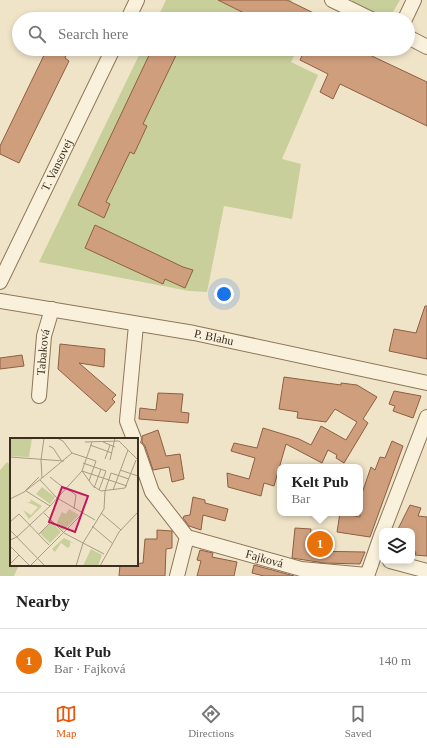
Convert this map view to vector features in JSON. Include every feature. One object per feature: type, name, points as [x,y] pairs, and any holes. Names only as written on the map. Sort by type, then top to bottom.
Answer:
[{"type":"street","points":[[131,12],[137,0]]},
{"type":"street","points":[[332,0],[357,12]]},
{"type":"street","points":[[408,12],[414,0]]},
{"type":"street","points":[[415,41],[427,47]]},
{"type":"street","name":"T. Vansovej","points":[[0,282],[110,56]]},
{"type":"street","name":"P. Blahu","points":[[0,301],[136,325],[194,333],[427,383]]},
{"type":"street","name":"Tabaková","points":[[39,396],[44,336],[52,310]]},
{"type":"street","points":[[134,438],[127,420],[136,325]]},
{"type":"street","points":[[384,528],[427,417]]},
{"type":"street","points":[[138,452],[152,492],[187,537],[177,576]]},
{"type":"street","name":"Fajková","points":[[187,537],[301,569],[367,575]]},
{"type":"street","points":[[367,575],[378,558]]},
{"type":"street","points":[[401,564],[427,571]]},
{"type":"green space","points":[[166,0],[292,0],[286,12],[160,12]]},
{"type":"green space","points":[[352,0],[400,0],[393,12],[373,12],[353,3]]},
{"type":"green space","points":[[139,56],[294,56],[291,62],[318,75],[282,159],[301,164],[292,219],[224,206],[207,292],[189,291],[39,262]]},
{"type":"green space","points":[[7,462],[10,465],[10,566],[19,566],[14,576],[0,576],[0,470]]},
{"type":"building","points":[[218,0],[287,0],[312,12],[242,12]]},
{"type":"building","points":[[44,56],[66,56],[65,58],[69,61],[19,163],[0,154],[0,146]]},
{"type":"building","points":[[149,56],[176,56],[143,124],[147,126],[134,154],[130,152],[106,202],[110,204],[104,218],[78,205]]},
{"type":"building","points":[[302,56],[372,56],[427,82],[427,126],[340,84],[333,99],[320,92],[328,74],[300,60]]},
{"type":"building","points":[[95,225],[183,267],[193,270],[185,288],[165,279],[163,284],[85,248]]},
{"type":"building","points":[[425,306],[427,306],[427,359],[389,351],[394,329],[416,333]]},
{"type":"building","points":[[60,344],[105,349],[104,367],[79,363],[116,395],[112,399],[115,402],[106,412],[58,369]]},
{"type":"building","points":[[22,355],[24,366],[0,369],[0,358]]},
{"type":"building","points":[[284,377],[341,385],[341,383],[357,385],[377,397],[363,419],[368,423],[344,463],[336,458],[337,455],[328,450],[322,463],[286,444],[280,464],[277,464],[277,476],[274,486],[264,483],[261,496],[228,487],[227,473],[249,479],[255,458],[231,451],[234,443],[257,448],[263,428],[299,439],[311,445],[321,426],[346,440],[357,422],[335,409],[326,422],[297,418],[298,412],[279,409]]},
{"type":"building","points":[[394,391],[421,396],[413,418],[393,411],[395,406],[389,404]]},
{"type":"building","points":[[158,393],[183,394],[181,412],[189,413],[188,423],[139,419],[140,408],[156,410]]},
{"type":"building","points":[[158,430],[166,456],[180,454],[184,479],[172,482],[169,467],[153,470],[145,446],[142,442],[142,436]]},
{"type":"building","points":[[392,441],[403,446],[370,537],[337,532],[340,516],[363,516],[363,490],[371,467],[375,470],[380,457],[385,458]]},
{"type":"building","points":[[193,497],[205,500],[205,503],[228,509],[225,521],[203,515],[201,530],[189,526],[183,518],[184,516],[190,515]]},
{"type":"building","points":[[410,505],[421,508],[418,516],[427,517],[427,556],[415,555],[415,528],[398,528]]},
{"type":"building","points":[[295,528],[311,529],[309,551],[365,552],[360,564],[324,563],[292,558]]},
{"type":"building","points":[[157,530],[172,531],[172,548],[166,549],[165,576],[119,576],[120,566],[138,566],[138,563],[143,563],[145,539],[157,539]]},
{"type":"building","points":[[200,550],[213,553],[212,557],[237,562],[234,576],[197,576],[201,561],[197,560]]},
{"type":"building","points":[[254,565],[294,576],[264,576],[252,573]]},
{"type":"place","name":"Kelt Pub","points":[[320,544]]}]
